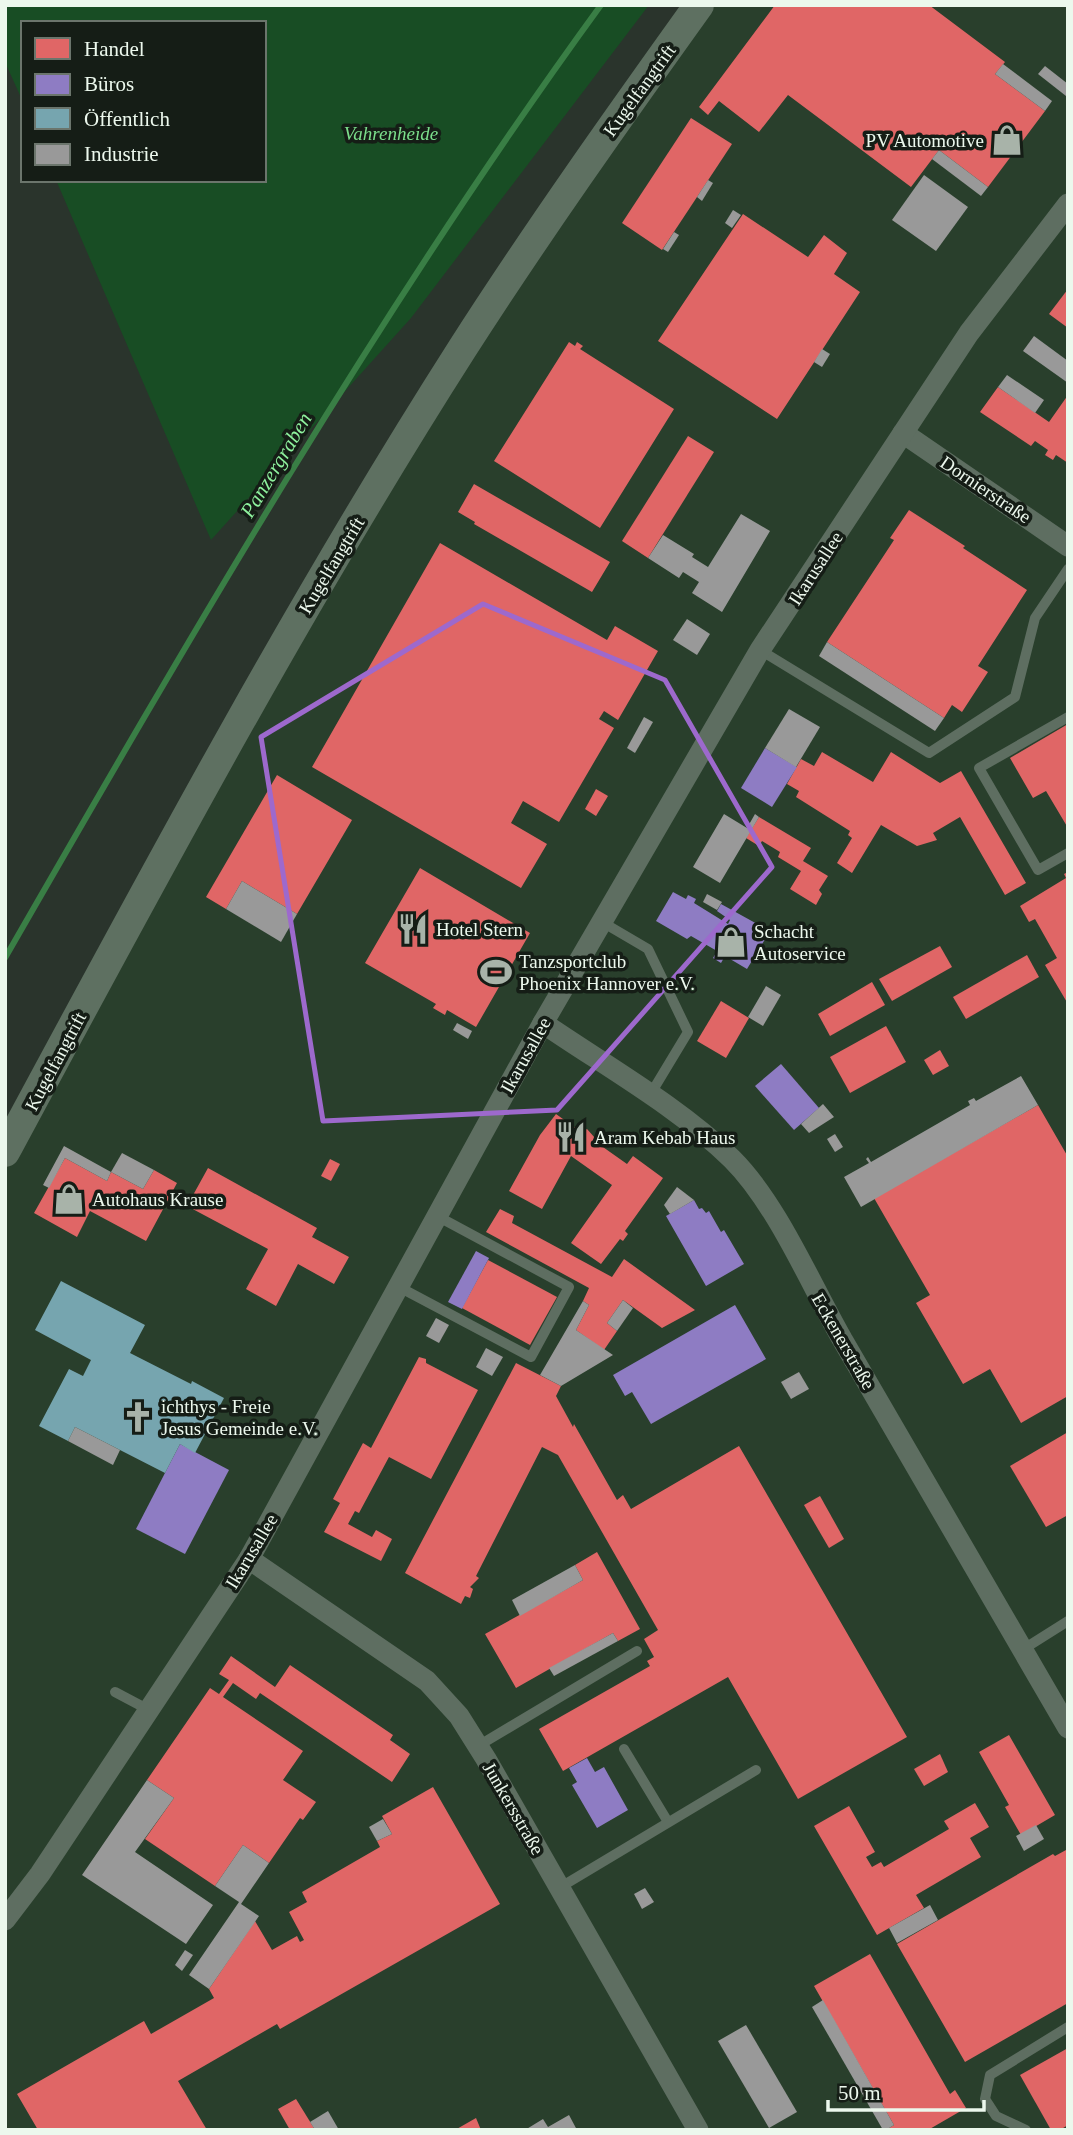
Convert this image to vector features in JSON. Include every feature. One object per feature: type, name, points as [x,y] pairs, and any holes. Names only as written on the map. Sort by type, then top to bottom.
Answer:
[{"type":"street","name":"Kugelfangtrift","points":[[5,1152],[178,832],[274,661],[388,468],[462,349],[583,167],[699,5]]},
{"type":"street","name":"Ikarusallee","points":[[5,1920],[40,1874],[249,1559],[543,1023],[761,650],[989,304],[1068,204]]},
{"type":"street","name":"Dornierstraße","points":[[903,433],[1065,539]]},
{"type":"street","name":"Eckenerstraße","points":[[543,1023],[703,1134],[733,1160],[763,1196],[1022,1650],[1061,1701],[1068,1728]]},
{"type":"street","name":"Junkersstraße","points":[[249,1559],[393,1655],[427,1681],[459,1716],[698,2130]]},
{"type":"lane","points":[[761,650],[929,753],[1015,697],[1034,618],[1068,569]]},
{"type":"lane","points":[[1068,717],[979,768],[1038,870],[1068,853]]},
{"type":"lane","points":[[602,922],[648,948],[688,1032],[650,1095]]},
{"type":"lane","points":[[399,1287],[531,1357],[569,1286],[437,1216]]},
{"type":"lane","points":[[1022,1650],[1068,1621]]},
{"type":"lane","points":[[478,1746],[637,1651]]},
{"type":"lane","points":[[115,1692],[149,1710]]},
{"type":"lane","points":[[624,1749],[668,1822]]},
{"type":"lane","points":[[559,1888],[756,1770]]},
{"type":"lane","points":[[1026,2130],[996,2116],[985,2099],[990,2075],[1068,2028]]},
{"type":"highlighted area","points":[[483,604],[665,680],[772,867],[557,1110],[323,1121],[261,737]]},
{"type":"shaded area","points":[[699,5],[1068,5],[1068,2130],[5,2130],[5,1152],[274,661]]},
{"type":"green space","name":"Vahrenheide","points":[[5,5],[649,5],[411,318],[211,540],[57,182],[266,182],[266,21],[21,21],[21,98],[5,62]]},
{"type":"building: Handel","points":[[775,5],[929,5],[1005,62],[995,74],[1045,111],[988,187],[939,150],[911,187],[788,95],[759,132],[719,101],[708,115],[699,107]]},
{"type":"building: Handel","points":[[691,118],[732,144],[662,250],[622,223]]},
{"type":"building: Handel","points":[[743,214],[808,257],[824,235],[847,253],[834,274],[860,292],[777,419],[658,341]]},
{"type":"building: Handel","points":[[1068,289],[1068,328],[1049,314]]},
{"type":"building: Handel","points":[[569,342],[575,346],[577,342],[583,346],[580,349],[674,409],[600,528],[494,461]]},
{"type":"building: Handel","points":[[998,387],[1049,422],[1068,395],[1068,463],[1056,455],[1053,460],[1045,455],[1048,450],[1035,441],[1031,446],[980,412]]},
{"type":"building: Handel","points":[[688,436],[714,452],[648,558],[622,541]]},
{"type":"building: Handel","points":[[474,484],[610,562],[592,592],[474,524],[475,522],[458,512]]},
{"type":"building: Handel","points":[[909,510],[1027,590],[978,666],[988,672],[962,712],[952,705],[944,718],[827,642],[894,540],[890,538]]},
{"type":"building: Handel","points":[[440,543],[607,640],[615,626],[658,651],[618,720],[604,711],[599,719],[614,728],[559,822],[523,801],[511,823],[547,844],[521,888],[312,767]]},
{"type":"building: Handel","points":[[685,629],[703,640],[696,650],[678,639]]},
{"type":"building: Handel","points":[[1068,724],[1068,828],[1046,791],[1033,798],[1010,758]]},
{"type":"building: Handel","points":[[822,752],[873,782],[891,752],[940,783],[961,771],[1026,883],[1005,895],[960,817],[933,833],[937,840],[917,846],[881,825],[852,873],[837,863],[852,838],[848,835],[850,831],[796,797],[799,791],[787,784],[801,759],[814,766]]},
{"type":"building: Handel","points":[[277,775],[352,820],[297,914],[242,881],[226,909],[206,897]]},
{"type":"building: Handel","points":[[596,789],[608,796],[596,816],[585,809]]},
{"type":"building: Handel","points":[[759,817],[811,848],[803,861],[828,876],[819,890],[822,894],[816,905],[790,889],[801,871],[778,857],[780,852],[762,841],[759,846],[746,838]]},
{"type":"building: Handel","points":[[420,868],[530,933],[476,1027],[447,1010],[445,1015],[433,1008],[436,1004],[365,963]]},
{"type":"building: Handel","points":[[1068,872],[1068,1004],[1045,965],[1057,958],[1035,919],[1029,922],[1020,906],[1066,878],[1064,874]]},
{"type":"building: Handel","points":[[940,946],[952,967],[892,1001],[879,979]]},
{"type":"building: Handel","points":[[1027,955],[1039,977],[966,1019],[953,997]]},
{"type":"building: Handel","points":[[872,982],[885,1005],[830,1036],[818,1014]]},
{"type":"building: Handel","points":[[721,1001],[749,1018],[726,1058],[697,1041]]},
{"type":"building: Handel","points":[[886,1026],[906,1062],[850,1093],[830,1057]]},
{"type":"building: Handel","points":[[940,1050],[949,1066],[933,1075],[924,1060]]},
{"type":"building: Handel","points":[[1038,1105],[1068,1157],[1068,1396],[1021,1423],[990,1369],[963,1384],[916,1303],[930,1295],[874,1198]]},
{"type":"building: Handel","points":[[556,1114],[581,1132],[587,1129],[595,1138],[593,1140],[627,1164],[633,1156],[663,1178],[625,1231],[628,1234],[623,1241],[620,1239],[601,1264],[571,1243],[612,1185],[571,1156],[542,1209],[509,1191],[540,1135]]},
{"type":"building: Handel","points":[[65,1158],[107,1181],[111,1172],[143,1189],[154,1170],[177,1183],[146,1241],[90,1211],[77,1237],[34,1213]]},
{"type":"building: Handel","points":[[330,1159],[340,1164],[331,1181],[321,1176]]},
{"type":"building: Handel","points":[[208,1168],[317,1228],[312,1237],[349,1257],[334,1284],[298,1264],[276,1306],[246,1289],[268,1249],[187,1206]]},
{"type":"building: Handel","points":[[500,1209],[514,1216],[512,1223],[612,1277],[624,1259],[695,1310],[662,1328],[623,1300],[607,1323],[617,1331],[604,1350],[576,1330],[589,1305],[583,1301],[589,1288],[486,1232]]},
{"type":"building: Handel","points":[[488,1260],[557,1297],[530,1345],[462,1308]]},
{"type":"building: Handel","points":[[419,1357],[478,1390],[431,1479],[389,1457],[359,1513],[355,1511],[348,1524],[372,1537],[376,1530],[392,1539],[381,1561],[324,1532],[340,1503],[333,1499],[363,1443],[371,1448]]},
{"type":"building: Handel","points":[[516,1363],[561,1386],[556,1396],[573,1427],[574,1424],[617,1500],[623,1495],[631,1509],[739,1446],[907,1737],[798,1799],[728,1677],[563,1771],[539,1729],[650,1666],[647,1661],[654,1657],[644,1639],[658,1630],[558,1455],[542,1447],[476,1576],[479,1578],[470,1587],[473,1589],[470,1598],[465,1596],[461,1604],[405,1573]]},
{"type":"building: Handel","points":[[1068,1432],[1068,1515],[1046,1527],[1010,1466]]},
{"type":"building: Handel","points":[[820,1496],[844,1539],[829,1548],[804,1505]]},
{"type":"building: Handel","points":[[597,1552],[640,1629],[618,1641],[613,1633],[516,1688],[485,1634],[583,1580],[575,1565]]},
{"type":"building: Handel","points":[[231,1656],[275,1687],[290,1665],[393,1735],[390,1740],[410,1754],[392,1782],[260,1693],[256,1699],[233,1683],[223,1697],[303,1751],[283,1780],[316,1802],[303,1820],[300,1818],[269,1863],[243,1845],[215,1886],[145,1839],[174,1798],[147,1780],[210,1688],[219,1694],[229,1680],[219,1674]]},
{"type":"building: Handel","points":[[1009,1735],[1055,1815],[1021,1835],[1005,1807],[1009,1805],[979,1752]]},
{"type":"building: Handel","points":[[940,1754],[948,1772],[924,1786],[914,1769]]},
{"type":"building: Handel","points":[[433,1787],[500,1904],[280,2029],[277,2024],[178,2081],[207,2130],[38,2130],[17,2094],[144,2021],[151,2034],[214,1998],[209,1989],[255,1921],[272,1950],[297,1936],[300,1942],[304,1940],[289,1912],[307,1902],[302,1892],[380,1847],[377,1841],[392,1834],[382,1816]]},
{"type":"building: Handel","points":[[975,1803],[989,1827],[970,1838],[981,1857],[916,1895],[924,1908],[877,1935],[814,1826],[849,1806],[875,1852],[866,1857],[872,1867],[881,1862],[884,1867],[949,1829],[944,1821]]},
{"type":"building: Handel","points":[[1066,1850],[1068,2003],[965,2062],[897,1944],[1053,1854],[1055,1856]]},
{"type":"building: Handel","points":[[870,1954],[950,2094],[955,2090],[966,2108],[928,2130],[886,2130],[894,2125],[814,1986]]},
{"type":"building: Handel","points":[[1068,2048],[1068,2125],[1060,2130],[1051,2130],[1020,2075]]},
{"type":"building: Handel","points":[[296,2099],[315,2130],[290,2130],[278,2109]]},
{"type":"building: Handel","points":[[476,2118],[481,2130],[455,2130]]},
{"type":"building: Büros","points":[[765,748],[797,767],[772,807],[741,788]]},
{"type":"building: Büros","points":[[673,892],[686,899],[688,895],[696,899],[694,903],[728,924],[730,920],[717,911],[721,904],[770,931],[747,969],[725,956],[721,963],[713,958],[717,951],[691,936],[687,939],[656,921]]},
{"type":"building: Büros","points":[[781,1064],[819,1108],[794,1130],[755,1086]]},
{"type":"building: Büros","points":[[694,1200],[699,1209],[702,1208],[706,1213],[709,1211],[721,1232],[724,1230],[744,1264],[706,1286],[666,1216]]},
{"type":"building: Büros","points":[[476,1251],[489,1258],[462,1309],[448,1302]]},
{"type":"building: Büros","points":[[735,1305],[766,1359],[651,1424],[632,1392],[625,1396],[613,1375]]},
{"type":"building: Büros","points":[[180,1444],[229,1470],[185,1554],[136,1529]]},
{"type":"building: Büros","points":[[587,1758],[595,1772],[604,1767],[628,1810],[597,1828],[572,1785],[577,1782],[569,1768]]},
{"type":"building: Öffentlich","points":[[61,1281],[145,1325],[130,1353],[224,1398],[195,1453],[180,1444],[165,1473],[75,1427],[68,1441],[39,1426],[69,1369],[83,1376],[91,1360],[35,1330]]},
{"type":"building: Industrie","points":[[1003,64],[1052,101],[1045,111],[995,74]]},
{"type":"building: Industrie","points":[[1045,66],[1068,84],[1066,96],[1038,74]]},
{"type":"building: Industrie","points":[[939,150],[988,187],[981,196],[932,159]]},
{"type":"building: Industrie","points":[[924,175],[968,207],[936,251],[892,220]]},
{"type":"building: Industrie","points":[[708,180],[713,183],[702,201],[697,197]]},
{"type":"building: Industrie","points":[[733,210],[741,215],[732,228],[725,223]]},
{"type":"building: Industrie","points":[[674,232],[679,235],[668,252],[663,249]]},
{"type":"building: Industrie","points":[[1034,336],[1068,361],[1068,383],[1023,351]]},
{"type":"building: Industrie","points":[[822,349],[830,354],[822,367],[814,362]]},
{"type":"building: Industrie","points":[[1007,375],[1044,400],[1035,413],[998,387]]},
{"type":"building: Industrie","points":[[741,514],[770,531],[722,612],[692,593],[699,582],[683,572],[679,578],[648,558],[663,535],[694,554],[692,557],[708,567]]},
{"type":"building: Industrie","points":[[687,619],[710,634],[697,655],[673,640]]},
{"type":"building: Industrie","points":[[827,642],[944,718],[935,731],[819,656]]},
{"type":"building: Industrie","points":[[789,709],[820,727],[796,767],[765,748]]},
{"type":"building: Industrie","points":[[644,717],[653,722],[635,753],[627,748]]},
{"type":"building: Industrie","points":[[724,814],[747,828],[755,814],[759,817],[720,883],[693,867]]},
{"type":"building: Industrie","points":[[242,881],[297,914],[281,942],[226,909]]},
{"type":"building: Industrie","points":[[707,894],[722,902],[717,910],[703,902]]},
{"type":"building: Industrie","points":[[766,986],[781,995],[763,1026],[748,1017]]},
{"type":"building: Industrie","points":[[457,1023],[472,1031],[468,1039],[453,1030]]},
{"type":"building: Industrie","points":[[1021,1076],[1038,1105],[861,1207],[844,1177],[869,1163],[866,1159],[868,1157],[871,1162],[970,1105],[968,1101],[974,1098],[976,1101]]},
{"type":"building: Industrie","points":[[823,1104],[834,1117],[809,1133],[801,1124]]},
{"type":"building: Industrie","points":[[835,1134],[843,1147],[835,1152],[827,1139]]},
{"type":"building: Industrie","points":[[64,1146],[111,1172],[107,1181],[65,1158],[49,1188],[43,1185]]},
{"type":"building: Industrie","points":[[122,1153],[154,1170],[143,1189],[111,1172]]},
{"type":"building: Industrie","points":[[677,1187],[694,1200],[670,1214],[664,1205]]},
{"type":"building: Industrie","points":[[623,1300],[633,1308],[617,1331],[607,1323]]},
{"type":"building: Industrie","points":[[583,1301],[589,1305],[576,1330],[613,1355],[561,1386],[540,1375]]},
{"type":"building: Industrie","points":[[436,1318],[449,1325],[439,1343],[426,1336]]},
{"type":"building: Industrie","points":[[486,1348],[503,1357],[492,1376],[476,1367]]},
{"type":"building: Industrie","points":[[799,1372],[809,1389],[791,1399],[781,1382]]},
{"type":"building: Industrie","points":[[75,1427],[120,1450],[113,1465],[68,1441]]},
{"type":"building: Industrie","points":[[575,1565],[583,1580],[520,1616],[512,1600]]},
{"type":"building: Industrie","points":[[613,1633],[618,1641],[554,1676],[549,1668]]},
{"type":"building: Industrie","points":[[147,1780],[174,1798],[135,1852],[213,1905],[186,1944],[82,1875]]},
{"type":"building: Industrie","points":[[383,1819],[392,1834],[377,1841],[369,1827]]},
{"type":"building: Industrie","points":[[1036,1825],[1044,1839],[1024,1851],[1016,1836]]},
{"type":"building: Industrie","points":[[243,1845],[269,1863],[241,1904],[259,1916],[209,1989],[189,1975],[239,1902],[215,1886]]},
{"type":"building: Industrie","points":[[645,1888],[654,1902],[642,1909],[634,1894]]},
{"type":"building: Industrie","points":[[930,1905],[938,1920],[897,1943],[889,1928]]},
{"type":"building: Industrie","points":[[185,1950],[193,1955],[182,1971],[175,1965]]},
{"type":"building: Industrie","points":[[823,2000],[894,2125],[886,2130],[883,2130],[812,2007]]},
{"type":"building: Industrie","points":[[746,2025],[797,2112],[769,2128],[718,2041]]},
{"type":"building: Industrie","points":[[328,2111],[339,2130],[315,2130],[310,2122]]},
{"type":"building: Industrie","points":[[569,2115],[577,2130],[525,2130],[543,2119],[548,2127]]},
{"type":"waterway","name":"Panzergraben","points":[[5,958],[290,473],[441,236],[601,5]]},
{"type":"place","name":"PV Automotive","points":[[1007,140]]},
{"type":"place","name":"Hotel Stern","points":[[413,929]]},
{"type":"place","name":"Schacht Autoservice","points":[[731,942]]},
{"type":"place","name":"Tanzsportclub Phoenix Hannover e.V.","points":[[496,972]]},
{"type":"place","name":"Aram Kebab Haus","points":[[571,1137]]},
{"type":"place","name":"Autohaus Krause","points":[[69,1199]]},
{"type":"place","name":"ichthys - Freie Jesus Gemeinde e.V.","points":[[138,1417]]}]
